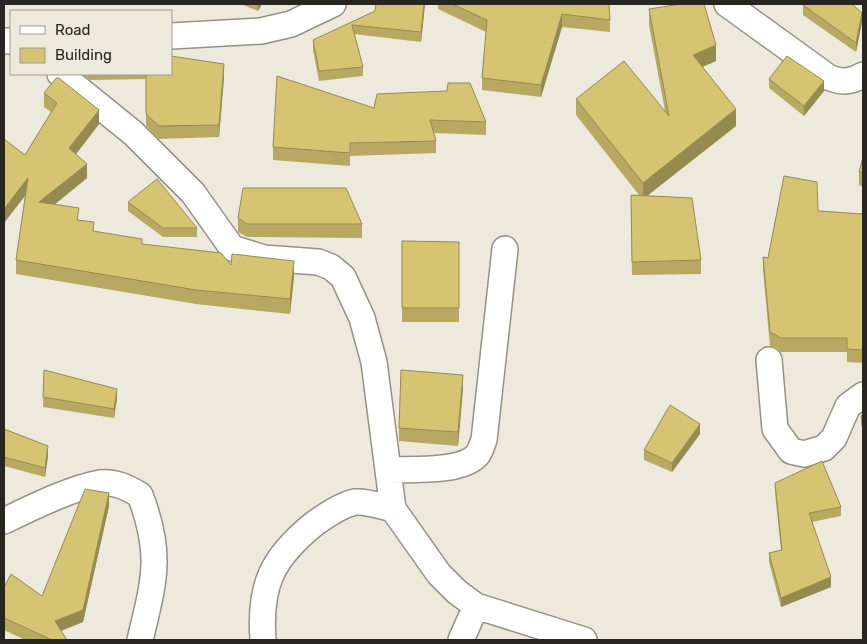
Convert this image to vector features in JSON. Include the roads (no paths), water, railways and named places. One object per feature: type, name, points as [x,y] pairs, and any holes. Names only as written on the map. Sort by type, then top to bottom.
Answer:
[{"type":"street","points":[[172,36],[261,31],[290,24],[333,4]]},
{"type":"street","points":[[727,4],[828,77],[837,81],[850,82],[863,75]]},
{"type":"street","points":[[61,75],[140,139],[193,193],[232,248],[264,258],[318,262],[331,267],[342,277],[362,318],[374,362],[393,509],[439,574],[457,592],[476,606],[584,640]]},
{"type":"street","points":[[388,470],[453,467],[471,461],[480,453],[484,440],[505,249]]},
{"type":"street","points":[[769,360],[775,429],[791,451],[804,454],[824,448],[834,438],[848,406],[863,395]]},
{"type":"street","points":[[4,522],[57,497],[101,483],[119,484],[140,495],[150,521],[155,545],[155,576],[140,640]]},
{"type":"street","points":[[263,640],[265,591],[272,570],[280,556],[300,536],[325,516],[354,502],[393,509]]},
{"type":"street","points":[[461,640],[476,606]]}]
